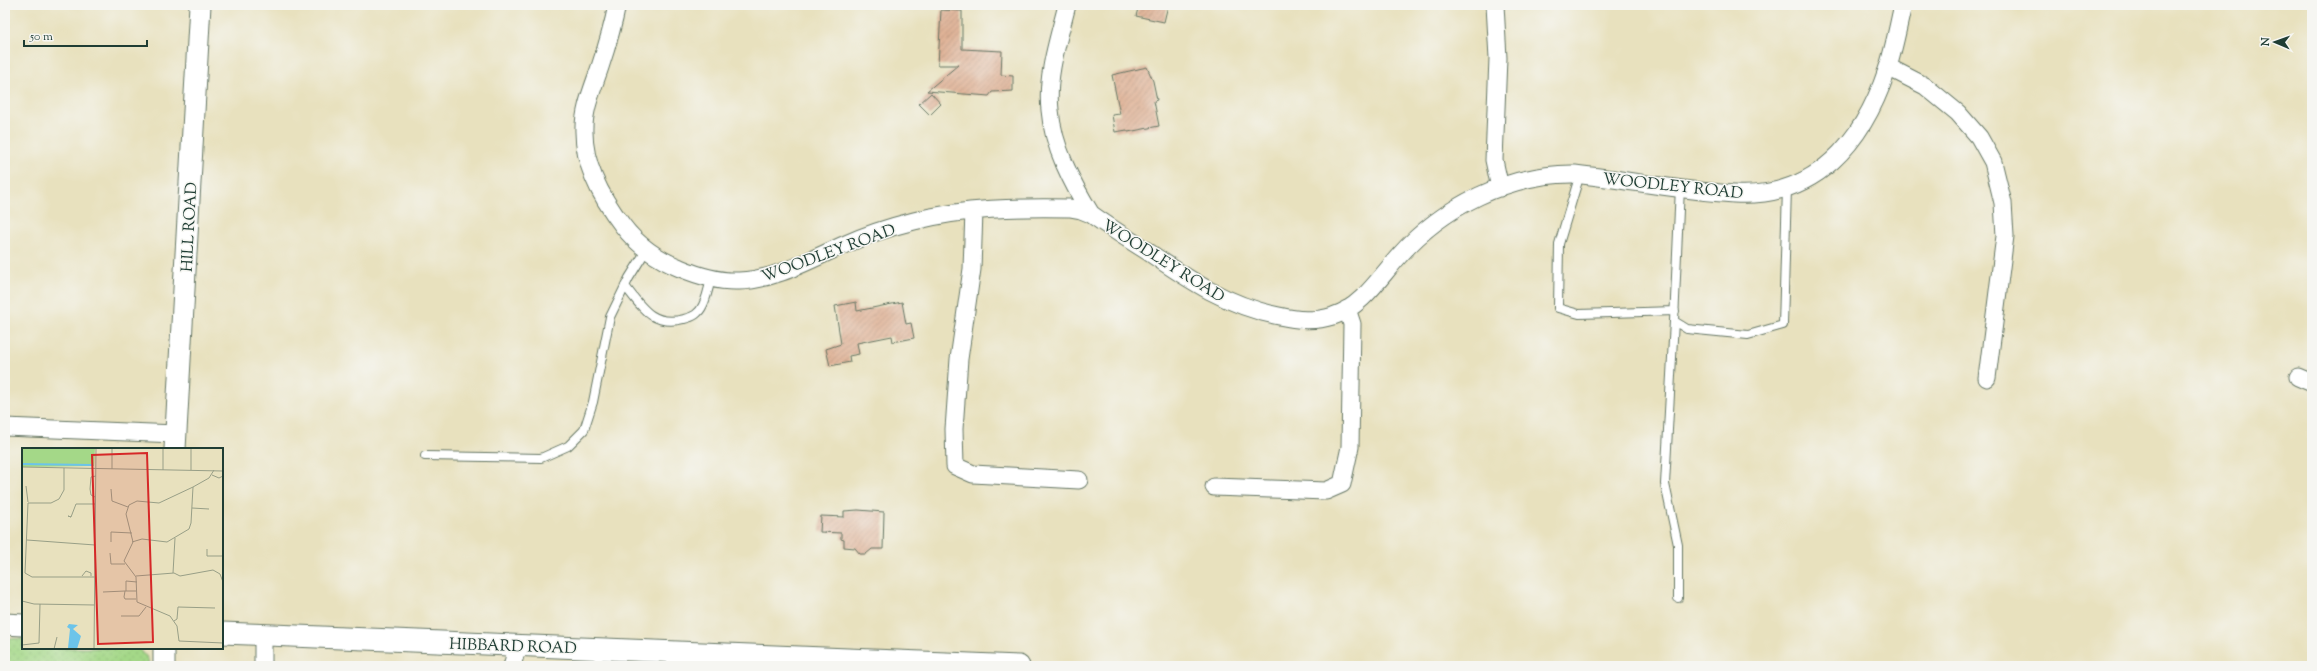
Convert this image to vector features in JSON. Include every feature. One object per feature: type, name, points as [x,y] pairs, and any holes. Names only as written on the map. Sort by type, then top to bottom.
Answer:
[{"type":"street","name":"HILL ROAD","points":[[176,441],[200,5]]},
{"type":"street","name":"WOODLEY ROAD","points":[[617,5],[608,42],[585,116],[586,149],[589,165],[610,209],[627,232],[647,249],[668,263],[711,278],[739,281],[777,273],[879,231],[915,220],[974,211],[1046,208],[1081,210],[1091,214],[1183,276],[1228,301],[1248,308],[1297,320],[1316,320],[1334,316],[1347,309],[1369,290],[1421,233],[1447,214],[1480,196],[1532,177],[1553,173],[1580,174],[1734,194],[1756,194],[1787,188],[1814,176],[1846,147],[1874,102],[1888,67],[1903,5]]},
{"type":"street","name":"WOODLEY ROAD","points":[[1067,5],[1052,71],[1050,110],[1063,160],[1076,189],[1091,214]]},
{"type":"street","points":[[1495,5],[1498,58],[1494,160],[1500,188]]},
{"type":"street","points":[[1888,67],[1925,86],[1958,113],[1979,137],[1993,162],[2003,203],[2005,236],[1987,378]]},
{"type":"street","points":[[974,211],[972,268],[959,359],[954,429],[955,466],[973,474],[1078,480]]},
{"type":"street","points":[[1214,487],[1326,491],[1342,484],[1350,447],[1352,324],[1347,309]]},
{"type":"street","points":[[5,426],[176,441]]},
{"type":"street","points":[[5,624],[22,625]]},
{"type":"street","name":"HIBBARD ROAD","points":[[223,633],[518,645],[598,657],[1019,666]]},
{"type":"street","points":[[263,635],[263,666]]},
{"type":"street","points":[[512,666],[518,645]]},
{"type":"street","points":[[164,649],[164,666]]},
{"type":"lane","points":[[1580,174],[1560,244],[1558,308],[1579,314],[1674,311]]},
{"type":"lane","points":[[1678,598],[1678,545],[1666,484],[1680,187]]},
{"type":"lane","points":[[1674,321],[1687,328],[1748,335],[1783,325],[1787,188]]},
{"type":"lane","points":[[425,456],[541,458],[568,446],[584,430],[593,402],[610,317],[625,286],[647,249]]},
{"type":"lane","points":[[625,286],[643,309],[660,320],[670,323],[694,316],[703,305],[711,278]]},
{"type":"green space","points":[[5,638],[22,639],[22,649],[140,649],[148,659],[149,666],[5,666]]},
{"type":"building","points":[[1139,5],[1168,5],[1164,22],[1136,16]]},
{"type":"building","points":[[941,10],[962,11],[962,49],[1002,51],[1001,75],[1013,76],[1013,91],[992,92],[989,96],[927,91],[958,65],[938,65]]},
{"type":"building","points":[[1147,67],[1153,81],[1157,100],[1154,101],[1159,126],[1128,132],[1127,130],[1115,132],[1112,115],[1120,114],[1112,75]]},
{"type":"building","points":[[931,93],[941,104],[930,115],[919,104]]},
{"type":"building","points":[[856,302],[857,311],[902,302],[906,324],[911,323],[914,338],[893,342],[892,336],[857,343],[859,354],[849,356],[850,362],[830,366],[826,349],[841,344],[835,306]]},
{"type":"building","points":[[858,510],[884,512],[883,549],[872,549],[866,554],[860,554],[855,548],[844,547],[844,540],[841,539],[841,533],[820,532],[821,516],[844,517],[844,511]]}]
